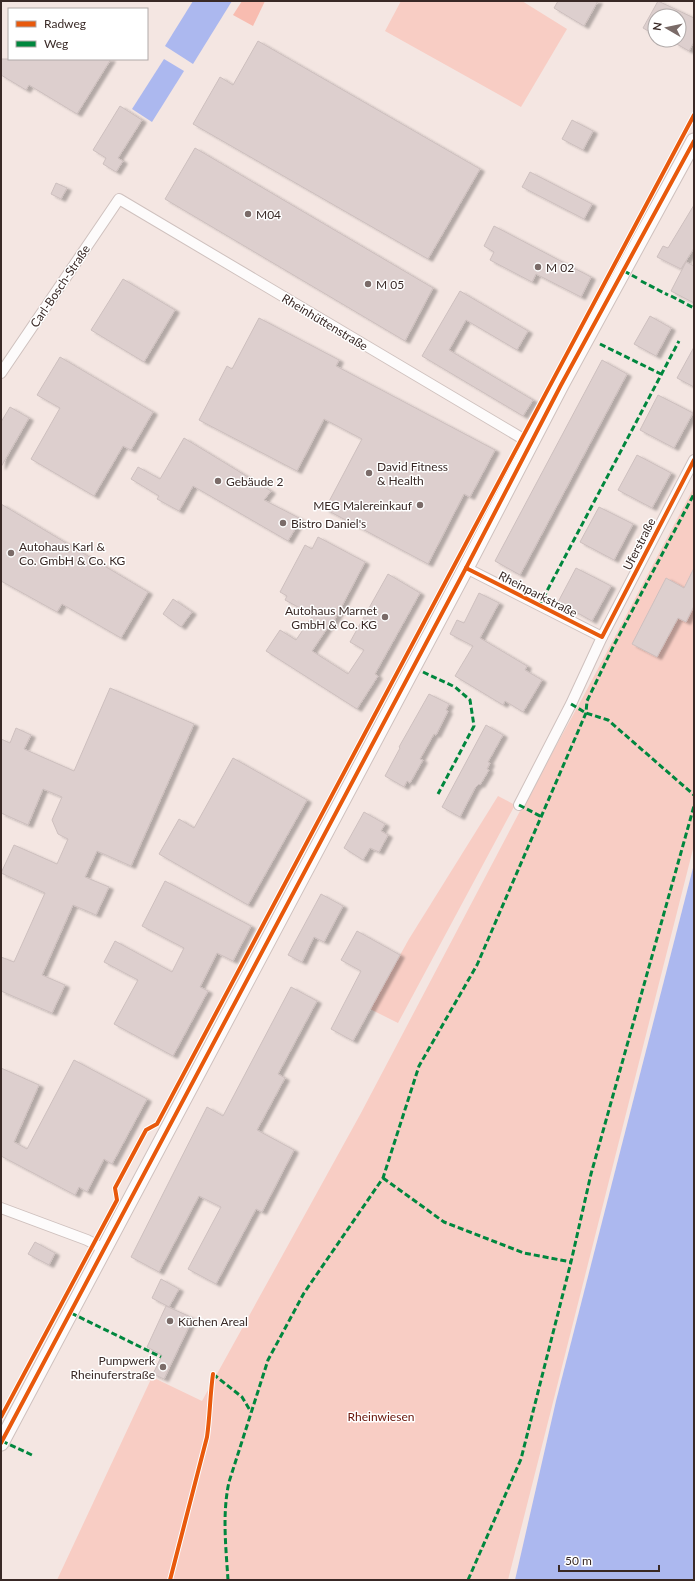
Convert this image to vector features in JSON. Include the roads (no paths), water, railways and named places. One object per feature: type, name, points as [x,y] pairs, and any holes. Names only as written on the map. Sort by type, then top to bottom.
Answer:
[{"type":"street","points":[[1,1443],[466,568],[530,443],[694,141]]},
{"type":"street","name":"Rheinhüttenstraße","points":[[119,199],[530,443]]},
{"type":"street","name":"Carl-Bosch-Straße","points":[[1,373],[119,199]]},
{"type":"street","name":"Uferstraße","points":[[519,805],[571,704],[602,637],[694,460]]},
{"type":"street","name":"Rheinparkstraße","points":[[466,568],[602,637]]},
{"type":"street","points":[[1,1208],[87,1240],[104,1249]]},
{"type":"water","points":[[193,1],[232,1],[193,64],[165,46]]},
{"type":"water","points":[[164,59],[184,71],[152,122],[132,109]]},
{"type":"water","points":[[694,864],[694,1580],[515,1580],[556,1401]]},
{"type":"place","name":"M04","points":[[248,214]]},
{"type":"place","name":"M 02","points":[[538,267]]},
{"type":"place","name":"M 05","points":[[368,284]]},
{"type":"place","name":"David Fitness & Health","points":[[369,473]]},
{"type":"place","name":"Gebäude 2","points":[[218,481]]},
{"type":"place","name":"MEG Malereinkauf","points":[[420,505]]},
{"type":"place","name":"Bistro Daniel's","points":[[283,523]]},
{"type":"place","name":"Autohaus Karl & Co. GmbH & Co. KG","points":[[11,553]]},
{"type":"place","name":"Autohaus Marnet GmbH & Co. KG","points":[[385,617]]},
{"type":"place","name":"Küchen Areal","points":[[170,1321]]},
{"type":"place","name":"Pumpwerk Rheinuferstraße","points":[[163,1367]]},
{"type":"park label","name":"Rheinwiesen","points":[[381,1416]]}]
